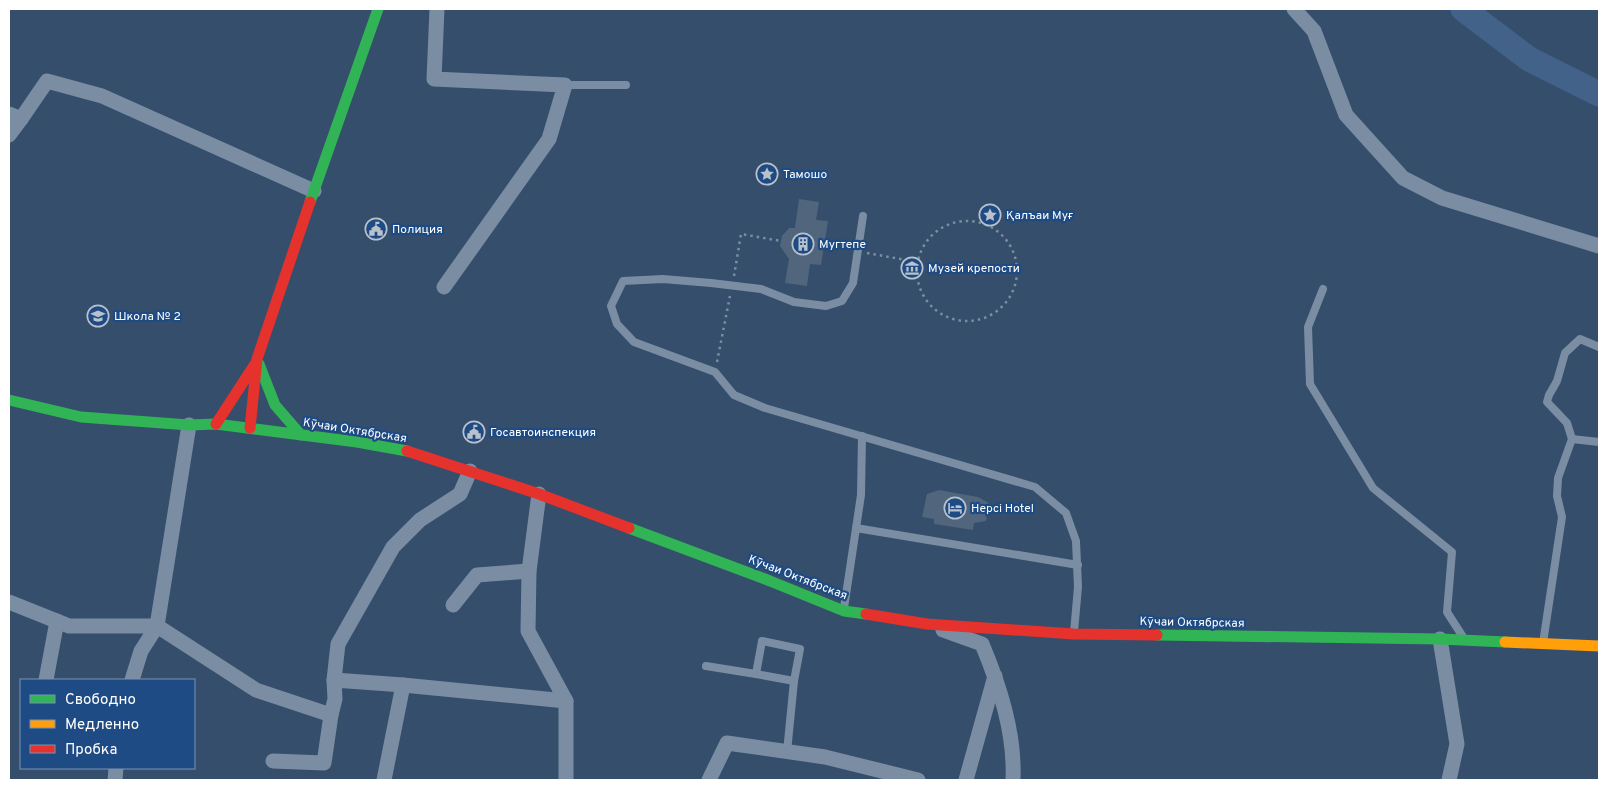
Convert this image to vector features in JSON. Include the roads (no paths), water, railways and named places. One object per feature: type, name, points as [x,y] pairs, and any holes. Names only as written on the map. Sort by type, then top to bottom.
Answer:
[{"type":"main road","points":[[250,428],[258,359],[378,9]]},
{"type":"main road","points":[[216,424],[258,359]]},
{"type":"main road","points":[[258,359],[274,406],[301,435]]},
{"type":"main road","name":"Кӯчаи Октябрская","points":[[9,400],[81,417],[189,425],[216,424],[401,449],[539,494],[844,610],[928,624],[1074,634],[1440,639],[1599,646]]},
{"type":"street","points":[[437,9],[434,79],[565,85],[549,139],[444,287]]},
{"type":"street","points":[[1294,9],[1314,31],[1346,115],[1403,178],[1442,198],[1599,246]]},
{"type":"street","points":[[9,135],[15,116],[47,82],[102,96],[314,192]]},
{"type":"street","points":[[132,679],[141,651],[157,626],[189,425]]},
{"type":"street","points":[[273,761],[324,763],[335,699],[334,680],[338,644],[393,547],[420,520],[460,494],[470,471]]},
{"type":"street","points":[[539,494],[529,571],[528,631],[566,701],[566,780]]},
{"type":"street","points":[[452,605],[477,575],[529,571]]},
{"type":"street","points":[[9,602],[70,626],[157,626],[256,690],[331,715]]},
{"type":"street","points":[[46,679],[56,620]]},
{"type":"street","points":[[928,624],[982,644],[995,675],[1009,728],[1013,780]]},
{"type":"street","points":[[1440,639],[1457,744],[1449,780]]},
{"type":"street","points":[[966,780],[995,675]]},
{"type":"street","points":[[334,680],[566,701]]},
{"type":"street","points":[[384,780],[403,685]]},
{"type":"street","points":[[709,780],[727,743],[825,757],[918,780]]},
{"type":"lane","points":[[565,85],[626,85]]},
{"type":"lane","points":[[863,216],[853,283],[842,301],[826,306],[794,302],[761,289],[663,279],[623,281],[611,306],[617,324],[634,342],[715,372],[734,395],[765,408],[1035,487],[1066,513],[1076,541],[1078,587],[1074,634]]},
{"type":"lane","points":[[1323,288],[1308,327],[1310,384],[1373,488],[1452,552],[1447,612],[1466,641]]},
{"type":"lane","points":[[1542,644],[1562,517],[1557,496],[1558,478],[1572,439],[1567,423],[1547,402],[1557,381],[1565,353],[1580,339],[1599,347]]},
{"type":"lane","points":[[844,610],[861,495],[862,436]]},
{"type":"lane","points":[[1572,439],[1599,442]]},
{"type":"lane","points":[[856,528],[1078,565]]},
{"type":"lane","points":[[756,674],[762,641],[800,649],[794,681],[786,752]]},
{"type":"lane","points":[[706,666],[794,681]]},
{"type":"waterway","points":[[1463,9],[1529,59],[1599,94]]},
{"type":"place","name":"Тамошо","points":[[767,174]]},
{"type":"place","name":"Қалъаи Муғ","points":[[990,215]]},
{"type":"place","name":"Полиция","points":[[376,229]]},
{"type":"place","name":"Мугтепе","points":[[803,244]]},
{"type":"place","name":"Музей крепости","points":[[912,268]]},
{"type":"place","name":"Школа № 2","points":[[98,316]]},
{"type":"place","name":"Госавтоинспекция","points":[[474,432]]},
{"type":"place","name":"Hepci Hotel","points":[[955,508]]}]
